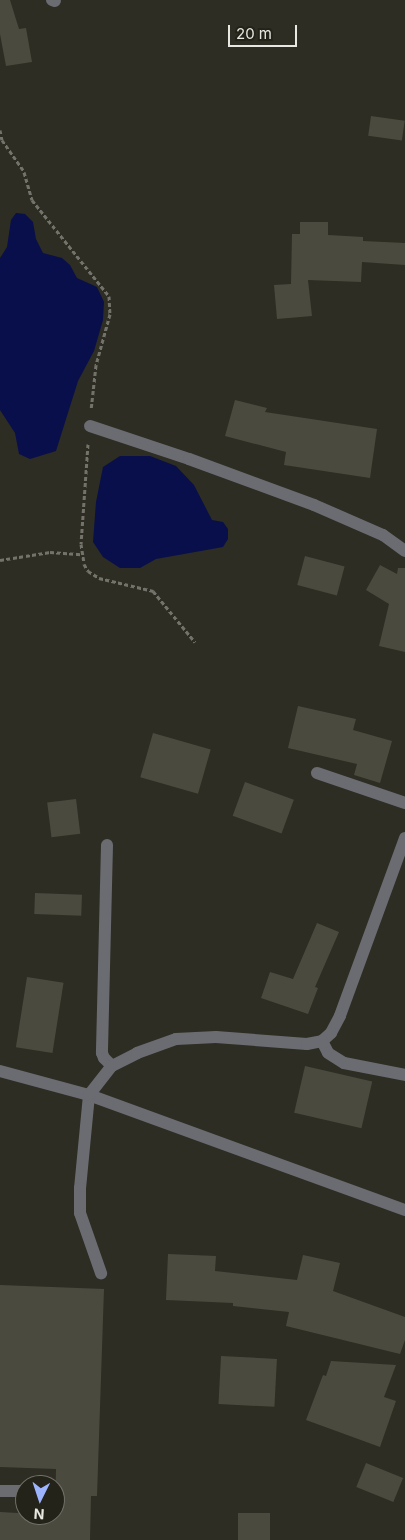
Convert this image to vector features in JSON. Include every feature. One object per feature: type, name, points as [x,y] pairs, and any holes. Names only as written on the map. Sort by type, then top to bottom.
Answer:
[{"type":"street","points":[[90,426],[189,459],[314,505],[382,535],[405,551]]},
{"type":"street","points":[[317,773],[405,803]]},
{"type":"street","points":[[101,1273],[80,1213],[80,1188],[89,1095],[112,1066],[137,1053],[176,1039],[216,1037],[307,1044],[322,1041],[331,1033],[340,1016],[405,838]]},
{"type":"street","points":[[107,845],[102,1053],[112,1066]]},
{"type":"street","points":[[322,1041],[328,1053],[344,1063],[405,1076]]},
{"type":"street","points":[[0,1072],[89,1095],[405,1210]]},
{"type":"street","points":[[0,1491],[15,1491]]},
{"type":"path","points":[[0,130],[2,140],[24,172],[32,200],[109,296],[110,314],[96,365],[81,554],[88,571],[99,578],[153,591],[195,642]]},
{"type":"path","points":[[0,560],[26,554],[50,552],[81,554]]},
{"type":"shaded area","points":[[16,213],[25,214],[33,222],[36,239],[43,253],[62,258],[70,265],[77,278],[97,287],[104,302],[103,320],[94,351],[78,381],[56,451],[30,459],[19,454],[15,433],[0,410],[0,258],[7,247],[11,220]]},
{"type":"shaded area","points":[[120,456],[150,456],[176,466],[194,485],[212,520],[223,522],[228,529],[228,539],[223,547],[156,559],[140,568],[120,568],[103,557],[93,542],[96,502],[103,467]]},
{"type":"building","points":[[0,0],[10,0],[19,29],[26,28],[32,62],[6,66],[0,34]]},
{"type":"building","points":[[371,116],[405,121],[402,141],[368,136]]},
{"type":"building","points":[[300,222],[328,222],[328,235],[363,237],[363,241],[405,243],[405,265],[362,262],[361,282],[308,280],[312,316],[277,319],[274,285],[291,284],[292,234],[300,234]]},
{"type":"building","points":[[235,400],[267,408],[265,412],[377,429],[370,478],[284,465],[286,452],[225,436]]},
{"type":"building","points":[[305,556],[345,567],[337,596],[297,585]]},
{"type":"building","points":[[380,565],[397,574],[398,568],[405,568],[405,652],[379,646],[389,604],[366,590]]},
{"type":"building","points":[[298,706],[356,719],[353,730],[392,741],[380,783],[354,775],[357,764],[288,748]]},
{"type":"building","points":[[153,733],[211,750],[198,794],[140,777]]},
{"type":"building","points":[[245,782],[294,800],[282,834],[233,816]]},
{"type":"building","points":[[76,799],[80,834],[51,837],[47,803]]},
{"type":"building","points":[[35,893],[82,895],[81,916],[34,914]]},
{"type":"building","points":[[317,923],[339,932],[315,987],[318,988],[308,1014],[261,998],[270,972],[293,979]]},
{"type":"building","points":[[27,977],[64,983],[52,1053],[16,1047]]},
{"type":"building","points":[[305,1066],[372,1082],[361,1128],[294,1113]]},
{"type":"building","points":[[168,1254],[216,1256],[215,1271],[297,1280],[303,1255],[340,1263],[333,1291],[405,1317],[405,1340],[400,1354],[286,1326],[289,1312],[233,1306],[233,1303],[166,1300]]},
{"type":"building","points":[[0,1285],[104,1289],[97,1496],[91,1496],[90,1540],[0,1540],[0,1512],[15,1513],[15,1525],[65,1525],[65,1475],[56,1475],[56,1469],[0,1467]]},
{"type":"building","points":[[221,1356],[277,1359],[274,1407],[218,1404]]},
{"type":"building","points":[[331,1361],[396,1365],[384,1397],[396,1401],[380,1447],[306,1420],[323,1375],[326,1376]]},
{"type":"building","points":[[366,1463],[403,1478],[393,1502],[356,1487]]},
{"type":"building","points":[[238,1513],[270,1513],[270,1540],[238,1540]]}]
